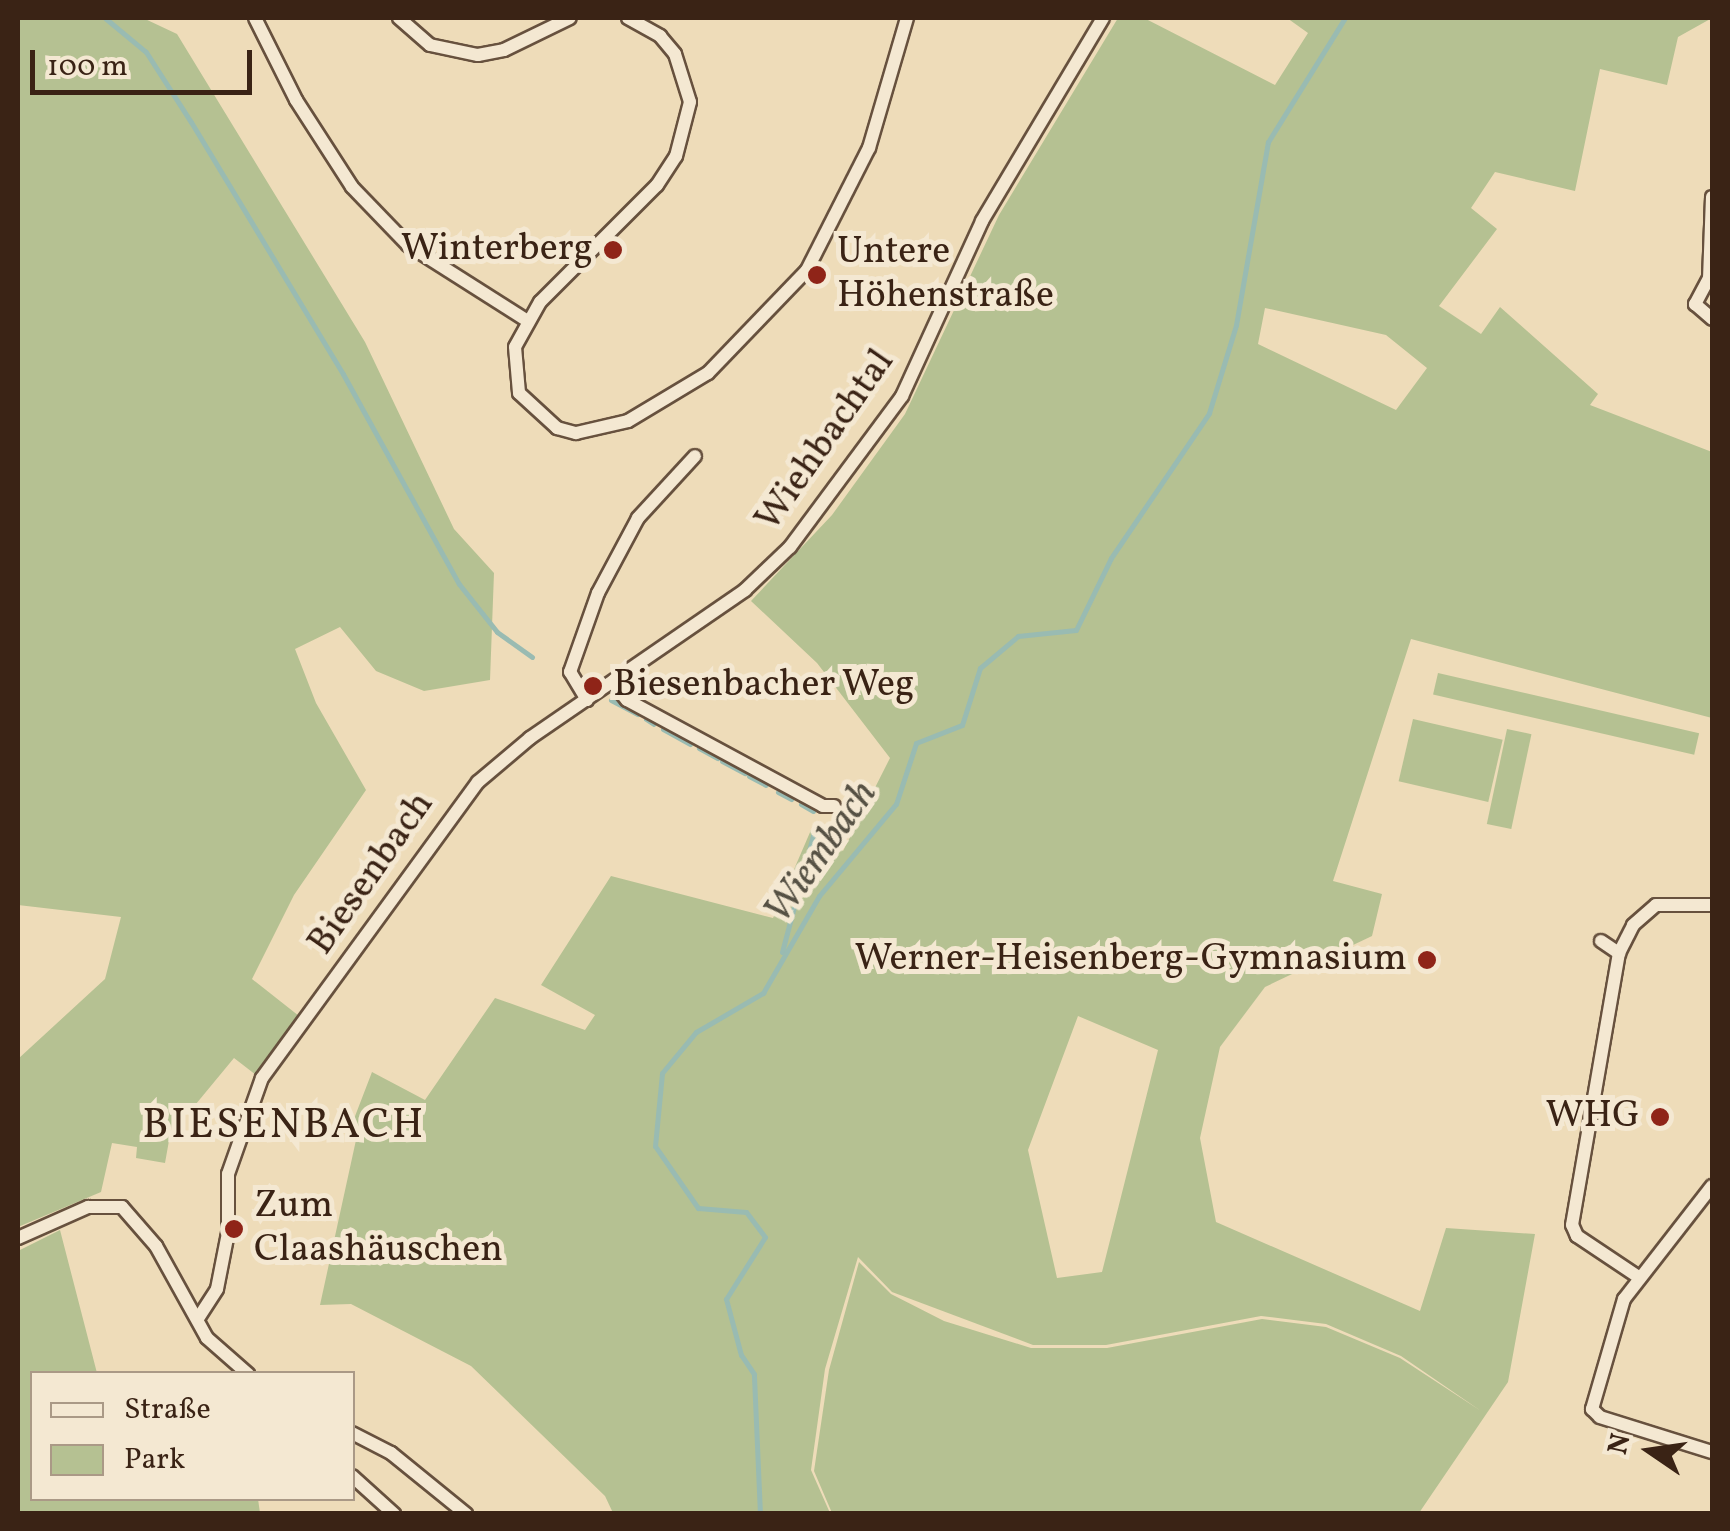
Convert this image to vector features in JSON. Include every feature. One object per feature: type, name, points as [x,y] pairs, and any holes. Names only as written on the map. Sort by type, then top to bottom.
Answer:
[{"type":"street","points":[[255,18],[296,100],[352,187],[408,245],[526,320]]},
{"type":"street","points":[[399,18],[430,45],[478,54],[504,50],[570,18]]},
{"type":"street","points":[[628,18],[660,36],[675,54],[690,102],[686,130],[657,185],[526,320],[513,366],[519,393],[557,428],[598,430],[628,421],[708,373],[774,311],[829,236],[869,148],[907,18]]},
{"type":"street","name":"Wiehbachtal","points":[[613,683],[745,590],[790,547],[855,466],[902,396],[982,221],[1103,18]]},
{"type":"street","points":[[1712,197],[1710,280],[1695,304],[1712,319]]},
{"type":"street","points":[[586,700],[570,672],[598,593],[653,497],[695,456]]},
{"type":"street","points":[[613,683],[627,700],[823,806],[834,806]]},
{"type":"street","name":"Biesenbach","points":[[199,1317],[217,1289],[228,1234],[228,1174],[262,1078],[457,805],[530,738],[613,683]]},
{"type":"street","points":[[1640,1278],[1577,1236],[1572,1225],[1619,952],[1633,925],[1656,905],[1712,905]]},
{"type":"street","points":[[1601,941],[1619,952]]},
{"type":"street","points":[[1712,1186],[1640,1278],[1614,1321],[1592,1409],[1608,1420],[1712,1452]]},
{"type":"street","points":[[18,1238],[88,1207],[122,1208],[156,1246],[214,1348],[244,1371]]},
{"type":"street","points":[[355,1434],[392,1453],[466,1514]]},
{"type":"street","points":[[355,1479],[394,1514]]},
{"type":"green space","points":[[18,18],[143,18],[177,34],[365,342],[454,529],[494,573],[490,680],[424,691],[376,671],[340,627],[295,649],[316,703],[366,790],[294,895],[252,979],[299,1016],[256,1075],[234,1058],[191,1110],[175,1107],[165,1163],[136,1158],[137,1147],[112,1143],[101,1192],[18,1227],[18,1059],[105,979],[121,917],[18,905]]},
{"type":"green space","points":[[1118,18],[1144,18],[1275,85],[1308,33],[1287,18],[1712,18],[1678,37],[1667,85],[1600,69],[1575,191],[1495,172],[1471,208],[1497,229],[1439,306],[1481,334],[1500,307],[1598,394],[1590,405],[1712,452],[1712,718],[1411,639],[1333,881],[1382,894],[1372,936],[1265,987],[1220,1047],[1200,1138],[1216,1222],[1420,1311],[1446,1228],[1535,1234],[1508,1382],[1419,1513],[832,1513],[814,1471],[829,1370],[859,1262],[891,1294],[944,1321],[1031,1348],[1107,1348],[1262,1319],[1326,1327],[1400,1358],[1481,1411],[1401,1356],[1326,1324],[1261,1316],[1106,1345],[1033,1345],[892,1292],[858,1257],[825,1369],[811,1470],[830,1513],[613,1513],[605,1496],[471,1366],[351,1304],[320,1305],[356,1140],[347,1137],[372,1072],[425,1100],[495,998],[585,1030],[595,1015],[541,985],[611,876],[773,918],[811,830],[843,851],[890,758],[817,663],[751,601],[832,515],[905,414],[999,215]],"holes":[[[1265,308],[1386,335],[1427,368],[1396,410],[1258,344]],[[1078,1016],[1158,1050],[1102,1272],[1057,1278],[1028,1150]]]},
{"type":"green space","points":[[1438,673],[1699,733],[1694,755],[1433,694]]},
{"type":"green space","points":[[1413,719],[1503,740],[1488,802],[1399,781]]},
{"type":"green space","points":[[1507,729],[1531,734],[1511,829],[1487,824]]},
{"type":"green space","points":[[60,1230],[96,1371],[30,1371],[30,1501],[258,1501],[260,1513],[18,1513],[18,1251]]},
{"type":"waterway","points":[[105,18],[146,52],[191,122],[343,374],[459,584],[497,632],[532,657]]},
{"type":"waterway","name":"Wiembach","points":[[760,1514],[754,1374],[741,1355],[726,1299],[765,1237],[746,1212],[698,1208],[655,1146],[662,1073],[696,1032],[763,993],[819,896],[896,804],[916,743],[962,725],[980,668],[1018,636],[1076,630],[1111,558],[1209,413],[1236,325],[1268,142],[1345,18]]},
{"type":"waterway","points":[[611,700],[637,714]]},
{"type":"waterway","points":[[646,719],[654,724]]},
{"type":"waterway","points":[[663,729],[690,744]]},
{"type":"waterway","points":[[699,748],[717,758]]},
{"type":"waterway","points":[[722,761],[745,773]]},
{"type":"waterway","points":[[749,776],[766,785]]},
{"type":"waterway","points":[[778,792],[791,799]]},
{"type":"waterway","points":[[801,804],[813,811]]},
{"type":"waterway","points":[[782,952],[816,824]]},
{"type":"place","name":"Winterberg","points":[[613,250]]},
{"type":"place","name":"Untere Höhenstraße","points":[[817,275]]},
{"type":"place","name":"Biesenbacher Weg","points":[[593,686]]},
{"type":"place","name":"Werner-Heisenberg-Gymnasium","points":[[1427,960]]},
{"type":"place","name":"WHG","points":[[1660,1117]]},
{"type":"place","name":"Zum Claashäuschen","points":[[234,1229]]},
{"type":"district","name":"BIESENBACH","points":[[284,1127]]}]
